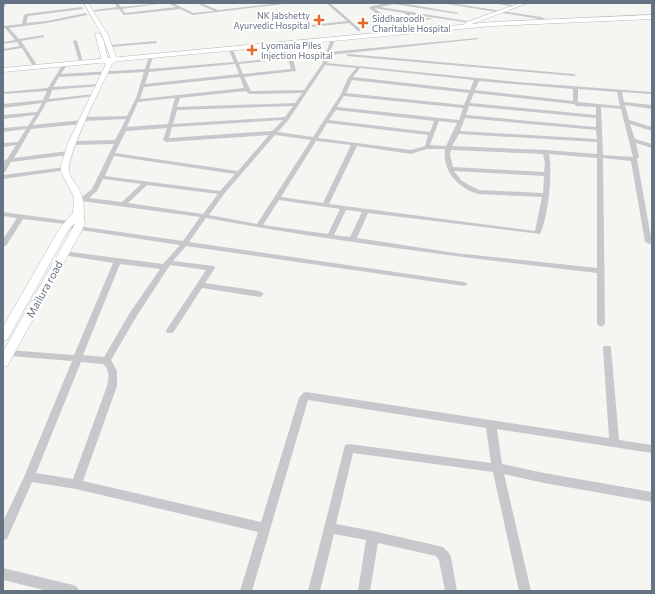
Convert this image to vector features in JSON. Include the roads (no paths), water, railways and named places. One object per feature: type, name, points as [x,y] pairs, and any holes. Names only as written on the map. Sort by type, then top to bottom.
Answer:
[{"type":"main road","points":[[3,69],[65,65],[462,27],[550,21],[652,17]]},
{"type":"main road","points":[[3,69],[81,61],[231,50],[452,26],[462,27]]},
{"type":"street","points":[[3,7],[4,3]]},
{"type":"street","points":[[117,3],[124,14],[180,8]]},
{"type":"street","points":[[4,27],[119,8],[163,3]]},
{"type":"street","points":[[170,3],[193,14],[290,3]]},
{"type":"street","points":[[198,3],[217,11]]},
{"type":"street","points":[[328,3],[359,30]]},
{"type":"street","points":[[372,7],[394,3],[457,13]]},
{"type":"street","points":[[443,3],[536,17],[550,21]]},
{"type":"street","points":[[441,18],[484,3]]},
{"type":"street","points":[[494,3],[516,6]]},
{"type":"street","points":[[462,27],[471,22],[526,3]]},
{"type":"street","points":[[3,177],[65,169],[68,153],[72,143],[100,85],[109,60],[110,46],[83,5],[26,15],[24,24]]},
{"type":"street","points":[[230,6],[236,9]]},
{"type":"street","points":[[372,7],[405,12],[416,20],[441,18],[471,22]]},
{"type":"street","points":[[372,7],[371,8],[402,31]]},
{"type":"street","points":[[88,13],[109,60]]},
{"type":"street","points":[[312,26],[350,22]]},
{"type":"street","points":[[4,27],[18,40],[35,65]]},
{"type":"street","points":[[3,43],[43,36]]},
{"type":"street","points":[[106,361],[134,313],[166,264],[184,244],[222,193],[287,118],[297,104],[324,64],[334,39]]},
{"type":"street","points":[[58,76],[147,71],[477,39]]},
{"type":"street","points":[[75,41],[81,61]]},
{"type":"street","points":[[110,46],[156,42]]},
{"type":"street","points":[[3,50],[22,47]]},
{"type":"street","points":[[231,50],[249,92],[306,91]]},
{"type":"street","points":[[328,53],[574,75]]},
{"type":"street","points":[[81,199],[95,190],[137,101],[151,57]]},
{"type":"street","points":[[142,86],[294,70],[290,57]]},
{"type":"street","points":[[324,64],[517,83],[652,93]]},
{"type":"street","points":[[3,170],[6,161],[20,143],[38,114],[45,102],[50,88],[65,65]]},
{"type":"street","points":[[259,226],[342,94],[350,78],[359,68]]},
{"type":"street","points":[[350,78],[598,107],[652,107]]},
{"type":"street","points":[[477,79],[457,132],[448,148],[450,169],[457,180],[475,192],[546,195]]},
{"type":"street","points":[[512,97],[517,83]]},
{"type":"street","points":[[3,93],[100,85]]},
{"type":"street","points":[[575,88],[576,104]]},
{"type":"street","points":[[137,101],[248,89]]},
{"type":"street","points":[[619,91],[636,158],[634,159],[649,242]]},
{"type":"street","points":[[342,94],[598,117]]},
{"type":"street","points":[[3,106],[95,95]]},
{"type":"street","points":[[178,96],[166,140],[273,133],[411,152],[427,147],[546,152],[634,159]]},
{"type":"street","points":[[541,111],[542,100]]},
{"type":"street","points":[[174,109],[297,104]]},
{"type":"street","points":[[598,107],[600,141],[601,324]]},
{"type":"street","points":[[333,108],[460,122]]},
{"type":"street","points":[[3,117],[38,114]]},
{"type":"street","points":[[462,116],[599,128]]},
{"type":"street","points":[[3,130],[83,120],[130,117]]},
{"type":"street","points":[[124,129],[287,118]]},
{"type":"street","points":[[427,147],[437,119]]},
{"type":"street","points":[[325,121],[432,134]]},
{"type":"street","points":[[627,121],[652,129]]},
{"type":"street","points":[[457,132],[600,141]]},
{"type":"street","points":[[632,140],[652,146]]},
{"type":"street","points":[[72,143],[117,142]]},
{"type":"street","points":[[3,145],[20,143]]},
{"type":"street","points":[[325,205],[355,144]]},
{"type":"street","points":[[277,198],[366,212],[538,233],[546,195],[548,163],[546,152]]},
{"type":"street","points":[[6,161],[68,153]]},
{"type":"street","points":[[112,154],[240,173]]},
{"type":"street","name":"Mailura road","points":[[65,169],[81,199],[78,214],[80,224],[71,225]]},
{"type":"street","points":[[450,169],[547,174]]},
{"type":"street","points":[[101,177],[222,193]]},
{"type":"street","points":[[124,204],[146,183]]},
{"type":"street","points":[[81,199],[204,216],[259,226],[454,255],[600,271]]},
{"type":"street","points":[[330,237],[344,208]]},
{"type":"street","points":[[353,240],[366,212]]},
{"type":"street","points":[[3,214],[184,244],[464,284]]},
{"type":"street","points":[[3,244],[5,237],[21,217]]},
{"type":"street","name":"Mailura road","points":[[3,363],[63,253],[71,225]]},
{"type":"street","name":"Mailura road","points":[[3,337],[71,225]]},
{"type":"street","points":[[63,253],[117,260],[211,268],[170,331]]},
{"type":"street","points":[[3,535],[29,477],[117,260]]},
{"type":"street","points":[[200,285],[260,294]]},
{"type":"street","points":[[607,348],[614,443]]},
{"type":"street","points":[[9,352],[78,356],[106,361]]},
{"type":"street","points":[[76,484],[112,386],[113,374],[106,361]]},
{"type":"street","points":[[246,591],[304,398],[306,396],[652,449]]},
{"type":"street","points":[[491,424],[496,468],[525,591]]},
{"type":"street","points":[[314,591],[349,448],[496,468],[652,497]]},
{"type":"street","points":[[29,477],[76,484],[264,528]]},
{"type":"street","points":[[330,528],[442,552],[445,557],[451,591]]},
{"type":"street","points":[[364,591],[373,536]]},
{"type":"street","points":[[3,574],[73,591]]},
{"type":"place","name":"NK Jabshetty Ayurvedic Hospital","points":[[319,20]]},
{"type":"place","name":"Siddharoodh Charitable Hospital","points":[[363,23]]},
{"type":"place","name":"Lyomania Piles Injection Hospital","points":[[252,50]]}]
